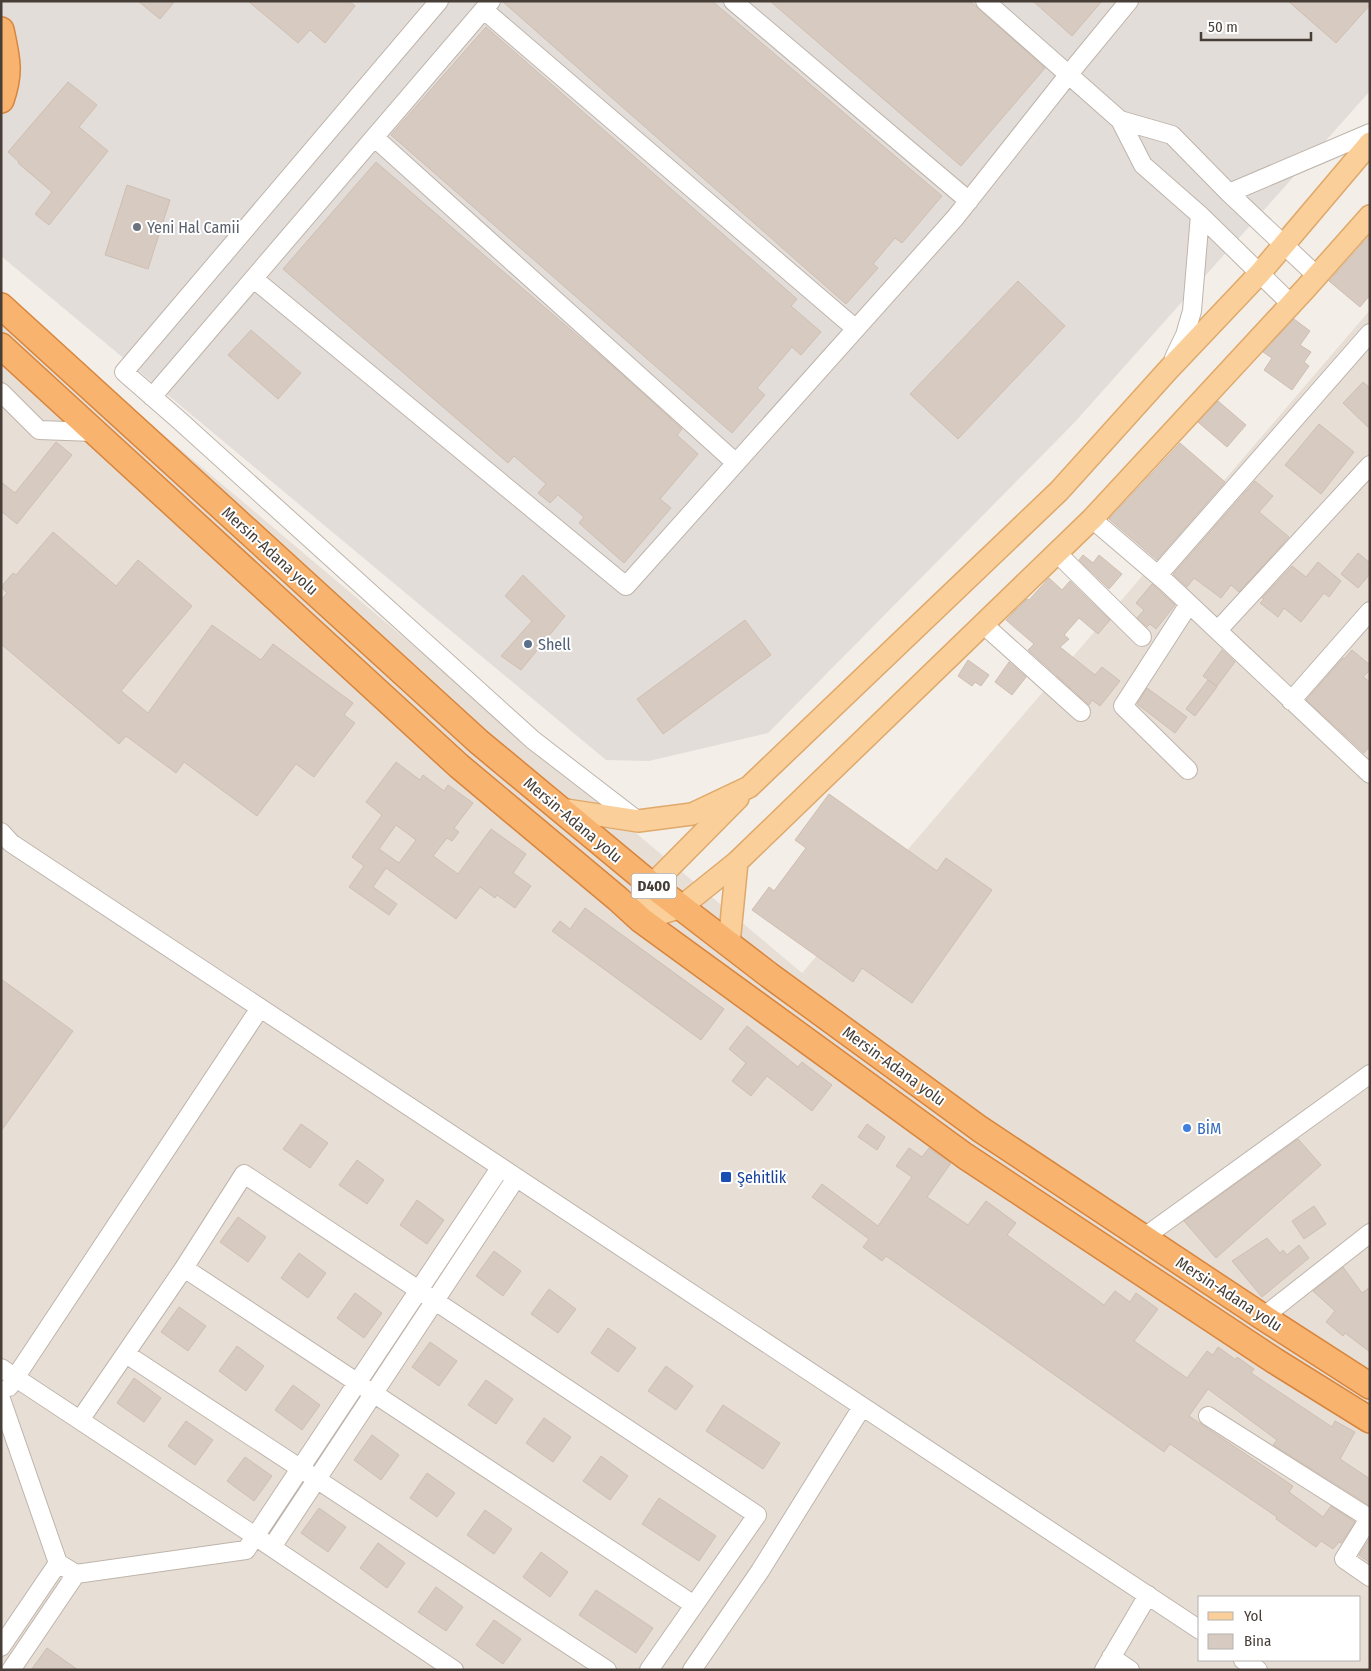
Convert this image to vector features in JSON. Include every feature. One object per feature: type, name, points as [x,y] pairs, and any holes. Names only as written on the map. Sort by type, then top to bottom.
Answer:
[{"type":"highway","points":[[1,30],[8,62],[7,84],[1,100]]},
{"type":"highway","points":[[1,300],[33,336]]},
{"type":"highway","name":"Mersin-Adana yolu","points":[[1,306],[479,742],[652,885],[980,1129],[1370,1386]]},
{"type":"highway","name":"Mersin-Adana yolu","points":[[1,346],[459,766],[618,898],[641,920],[965,1156],[1274,1361],[1370,1420]]},
{"type":"main road","points":[[641,920],[652,885],[749,787],[1059,491],[1169,369],[1260,273],[1370,143]]},
{"type":"main road","points":[[641,920],[681,907],[736,862],[984,624],[1092,518],[1317,276],[1370,216]]},
{"type":"main road","points":[[560,809],[638,820],[692,814],[749,787]]},
{"type":"main road","points":[[730,944],[736,862]]},
{"type":"street","points":[[439,1],[124,372],[532,740],[638,820]]},
{"type":"street","points":[[733,1],[970,201]]},
{"type":"street","points":[[986,1],[1120,120],[1143,165],[1200,215],[1291,304]]},
{"type":"street","points":[[254,279],[626,586],[970,201],[1069,74],[1130,1]]},
{"type":"street","points":[[152,397],[376,138],[487,6],[856,329]]},
{"type":"street","points":[[1120,120],[1172,135],[1229,193],[1317,276]]},
{"type":"street","points":[[1229,193],[1370,132]]},
{"type":"street","points":[[376,138],[736,463]]},
{"type":"street","points":[[1169,369],[1185,335],[1192,310],[1200,215]]},
{"type":"street","points":[[1158,575],[1370,333]]},
{"type":"street","points":[[1,392],[40,430],[94,432]]},
{"type":"street","points":[[1218,630],[1370,466]]},
{"type":"street","points":[[1092,518],[1158,575],[1291,701],[1368,768]]},
{"type":"street","points":[[1057,553],[1142,637]]},
{"type":"street","points":[[1188,770],[1123,706],[1189,604]]},
{"type":"street","points":[[1291,701],[1370,611]]},
{"type":"street","points":[[984,624],[1081,712]]},
{"type":"street","points":[[1,832],[11,843],[1198,1629]]},
{"type":"street","points":[[260,1008],[8,1373],[1,1398],[58,1563],[76,1574],[246,1550],[500,1168]]},
{"type":"street","points":[[1143,1238],[1370,1074]]},
{"type":"street","points":[[80,1420],[184,1268],[244,1174],[757,1515],[649,1670]]},
{"type":"street","points":[[272,1547],[516,1178]]},
{"type":"street","points":[[1263,1317],[1370,1234]]},
{"type":"street","points":[[184,1268],[694,1604]]},
{"type":"street","points":[[126,1354],[607,1670]]},
{"type":"street","points":[[8,1373],[272,1547],[454,1670]]},
{"type":"street","points":[[692,1670],[760,1571],[862,1407]]},
{"type":"street","points":[[1208,1416],[1369,1517],[1344,1559],[1370,1577]]},
{"type":"street","points":[[1,1647],[58,1563]]},
{"type":"street","points":[[11,1670],[76,1574]]},
{"type":"street","points":[[1130,1670],[1108,1663],[1148,1596]]},
{"type":"street","points":[[1244,1661],[1258,1670]]},
{"type":"shaded area","points":[[1,1],[1370,1],[1370,91],[1074,423],[768,733],[649,761],[606,760],[1,256]]},
{"type":"shaded area","points":[[1,298],[802,973],[1370,310],[1370,1670],[1,1670]]},
{"type":"building","points":[[138,1],[175,1],[160,19]]},
{"type":"building","points":[[248,1],[349,1],[355,6],[325,43],[310,30],[298,43]]},
{"type":"building","points":[[502,1],[712,1],[942,196],[902,243],[895,238],[873,264],[878,268],[846,304]]},
{"type":"building","points":[[770,1],[970,1],[1045,68],[961,166]]},
{"type":"building","points":[[1033,1],[1102,1],[1072,36]]},
{"type":"building","points":[[1288,1],[1370,1],[1370,5],[1336,43]]},
{"type":"building","points":[[486,27],[797,299],[791,306],[821,332],[801,355],[792,347],[757,388],[765,395],[732,433],[391,135]]},
{"type":"building","points":[[68,82],[97,105],[79,127],[108,151],[49,225],[35,214],[52,192],[8,152]]},
{"type":"building","points":[[376,162],[615,368],[682,429],[677,435],[698,454],[660,499],[671,508],[624,563],[579,523],[584,517],[558,495],[550,503],[538,493],[546,484],[514,456],[508,463],[283,269]]},
{"type":"building","name":"Yeni Hal Camii","points":[[127,185],[170,200],[148,269],[105,255]]},
{"type":"building","points":[[1370,235],[1370,295],[1360,307],[1329,281]]},
{"type":"building","points":[[1018,281],[1065,326],[958,439],[910,394]]},
{"type":"building","points":[[1294,319],[1310,331],[1300,345],[1311,352],[1304,362],[1309,366],[1292,390],[1264,370],[1272,358],[1263,352]]},
{"type":"building","points":[[251,330],[301,373],[278,399],[228,355]]},
{"type":"building","points":[[1363,382],[1370,388],[1370,429],[1343,403]]},
{"type":"building","points":[[1218,401],[1246,425],[1227,447],[1198,422]]},
{"type":"building","points":[[1319,424],[1354,452],[1321,494],[1285,465]]},
{"type":"building","points":[[56,442],[72,455],[17,524],[1,511],[1,482],[15,493]]},
{"type":"building","points":[[1180,443],[1225,482],[1157,560],[1109,519]]},
{"type":"building","points":[[1255,481],[1273,496],[1259,512],[1289,537],[1239,592],[1231,585],[1221,598],[1194,578],[1187,587],[1173,574]]},
{"type":"building","points":[[53,532],[116,586],[138,560],[192,606],[121,691],[148,713],[212,625],[261,660],[273,644],[353,703],[344,715],[355,723],[314,777],[296,764],[257,816],[184,762],[176,773],[126,736],[119,744],[1,644],[1,600],[7,593],[1,587],[13,573],[16,575]]},
{"type":"building","points":[[1358,553],[1370,563],[1370,574],[1358,588],[1341,574]]},
{"type":"building","points":[[1083,555],[1093,563],[1099,555],[1122,574],[1109,589],[1079,560]]},
{"type":"building","points":[[1318,562],[1341,581],[1329,597],[1324,593],[1301,622],[1284,608],[1278,617],[1260,603],[1264,599],[1262,598],[1292,566],[1306,577]]},
{"type":"building","points":[[523,575],[565,616],[521,670],[501,656],[532,621],[505,596]]},
{"type":"building","points":[[1049,578],[1062,590],[1070,581],[1110,620],[1098,634],[1079,618],[1064,635],[1069,639],[1060,647],[1095,675],[1102,667],[1120,681],[1100,706],[1092,700],[1089,705],[1028,650],[1034,644],[1006,620],[1027,599],[1029,600]]},
{"type":"building","points":[[1152,584],[1175,605],[1156,629],[1150,624],[1147,627],[1137,618],[1144,610],[1136,603]]},
{"type":"building","points":[[745,620],[771,655],[663,734],[637,699]]},
{"type":"building","points":[[1222,650],[1235,662],[1217,686],[1203,676]]},
{"type":"building","points":[[1352,650],[1370,665],[1370,670],[1363,677],[1370,682],[1370,746],[1364,753],[1306,700]]},
{"type":"building","points":[[968,660],[989,675],[981,686],[975,682],[972,686],[958,676]]},
{"type":"building","points":[[1009,662],[1026,677],[1012,695],[995,682]]},
{"type":"building","points":[[1208,680],[1217,687],[1195,716],[1186,709]]},
{"type":"building","points":[[1147,688],[1187,717],[1175,733],[1137,704]]},
{"type":"building","points":[[396,762],[420,780],[423,775],[444,791],[448,785],[473,803],[454,828],[459,832],[452,841],[447,838],[433,856],[458,874],[491,829],[526,854],[513,873],[531,886],[515,908],[497,895],[495,898],[480,887],[456,919],[386,868],[373,887],[397,904],[389,915],[349,887],[364,866],[352,857],[382,815],[366,802]],"holes":[[[396,825],[416,840],[399,863],[379,849]]]},
{"type":"building","points":[[829,794],[937,871],[946,858],[992,890],[912,1003],[862,968],[853,982],[752,910],[769,887],[774,891],[806,848],[795,840]]},
{"type":"building","points":[[585,908],[724,1009],[701,1040],[552,931],[560,921],[570,929]]},
{"type":"building","points":[[1,979],[73,1031],[1,1131]]},
{"type":"building","points":[[747,1026],[798,1067],[802,1062],[832,1085],[812,1111],[767,1076],[751,1096],[732,1081],[746,1063],[729,1049]]},
{"type":"building","points":[[301,1124],[328,1143],[310,1168],[283,1149]]},
{"type":"building","points":[[867,1124],[885,1137],[877,1150],[858,1137]]},
{"type":"building","points":[[1298,1139],[1321,1165],[1216,1258],[1184,1221]]},
{"type":"building","points":[[909,1148],[922,1157],[929,1148],[951,1163],[927,1197],[968,1225],[986,1201],[1016,1223],[1007,1235],[1104,1305],[1115,1291],[1130,1302],[1136,1293],[1158,1309],[1134,1341],[1187,1378],[1207,1351],[1213,1355],[1218,1347],[1236,1360],[1237,1357],[1254,1369],[1251,1373],[1332,1427],[1335,1421],[1355,1432],[1340,1459],[1370,1479],[1370,1506],[1273,1445],[1277,1440],[1208,1389],[1189,1416],[1293,1486],[1289,1492],[1323,1517],[1331,1506],[1355,1522],[1341,1543],[1339,1542],[1333,1549],[1321,1541],[1316,1547],[1276,1519],[1277,1517],[1170,1444],[1164,1452],[886,1256],[882,1261],[863,1247],[869,1239],[812,1197],[822,1184],[878,1226],[912,1177],[896,1166]]},
{"type":"building","points":[[357,1160],[384,1180],[367,1204],[339,1185]]},
{"type":"building","points":[[417,1200],[444,1220],[427,1244],[400,1225]]},
{"type":"building","points":[[1314,1206],[1326,1224],[1304,1239],[1292,1221]]},
{"type":"building","points":[[238,1217],[266,1237],[248,1262],[220,1242]]},
{"type":"building","points":[[1267,1238],[1280,1253],[1283,1250],[1287,1255],[1299,1245],[1309,1258],[1262,1297],[1232,1261]]},
{"type":"building","points":[[494,1251],[521,1271],[503,1296],[476,1276]]},
{"type":"building","points":[[299,1253],[326,1273],[308,1298],[281,1278]]},
{"type":"building","points":[[1343,1267],[1362,1293],[1370,1287],[1370,1352],[1345,1333],[1343,1336],[1326,1322],[1335,1311],[1313,1291]]},
{"type":"building","points":[[549,1289],[576,1309],[558,1333],[531,1314]]},
{"type":"building","points":[[355,1293],[382,1313],[364,1338],[337,1318]]},
{"type":"building","points":[[179,1307],[206,1326],[188,1351],[161,1332]]},
{"type":"building","points":[[608,1328],[636,1348],[618,1372],[591,1353]]},
{"type":"building","points":[[430,1342],[457,1361],[439,1386],[412,1367]]},
{"type":"building","points":[[237,1346],[264,1366],[246,1391],[219,1371]]},
{"type":"building","points":[[666,1366],[693,1386],[676,1410],[648,1391]]},
{"type":"building","points":[[134,1378],[161,1398],[144,1422],[117,1403]]},
{"type":"building","points":[[486,1380],[513,1399],[496,1424],[468,1405]]},
{"type":"building","points":[[293,1385],[320,1405],[302,1430],[275,1410]]},
{"type":"building","points":[[723,1405],[780,1443],[763,1469],[706,1431]]},
{"type":"building","points":[[544,1418],[571,1437],[553,1462],[526,1443]]},
{"type":"building","points":[[186,1421],[213,1440],[195,1465],[168,1446]]},
{"type":"building","points":[[372,1435],[399,1455],[381,1480],[354,1460]]},
{"type":"building","points":[[601,1456],[628,1476],[610,1500],[583,1481]]},
{"type":"building","points":[[245,1457],[272,1476],[254,1501],[227,1481]]},
{"type":"building","points":[[427,1473],[455,1493],[437,1517],[410,1498]]},
{"type":"building","points":[[659,1498],[716,1536],[699,1561],[642,1524]]},
{"type":"building","points":[[319,1508],[346,1527],[328,1552],[301,1533]]},
{"type":"building","points":[[485,1510],[512,1529],[494,1554],[467,1535]]},
{"type":"building","points":[[1370,1538],[1370,1563],[1359,1555]]},
{"type":"building","points":[[378,1543],[405,1563],[387,1588],[360,1568]]},
{"type":"building","points":[[541,1552],[568,1572],[550,1597],[523,1577]]},
{"type":"building","points":[[436,1587],[463,1607],[446,1631],[418,1612]]},
{"type":"building","points":[[596,1590],[653,1628],[636,1653],[579,1615]]},
{"type":"building","points":[[494,1620],[521,1639],[503,1664],[476,1645]]},
{"type":"building","points":[[47,1648],[78,1670],[31,1670]]},
{"type":"place","name":"Yeni Hal Camii","points":[[137,227]]},
{"type":"place","name":"Shell","points":[[528,644]]},
{"type":"place","name":"BİM","points":[[1187,1128]]},
{"type":"place","name":"Şehitlik","points":[[726,1177]]}]
